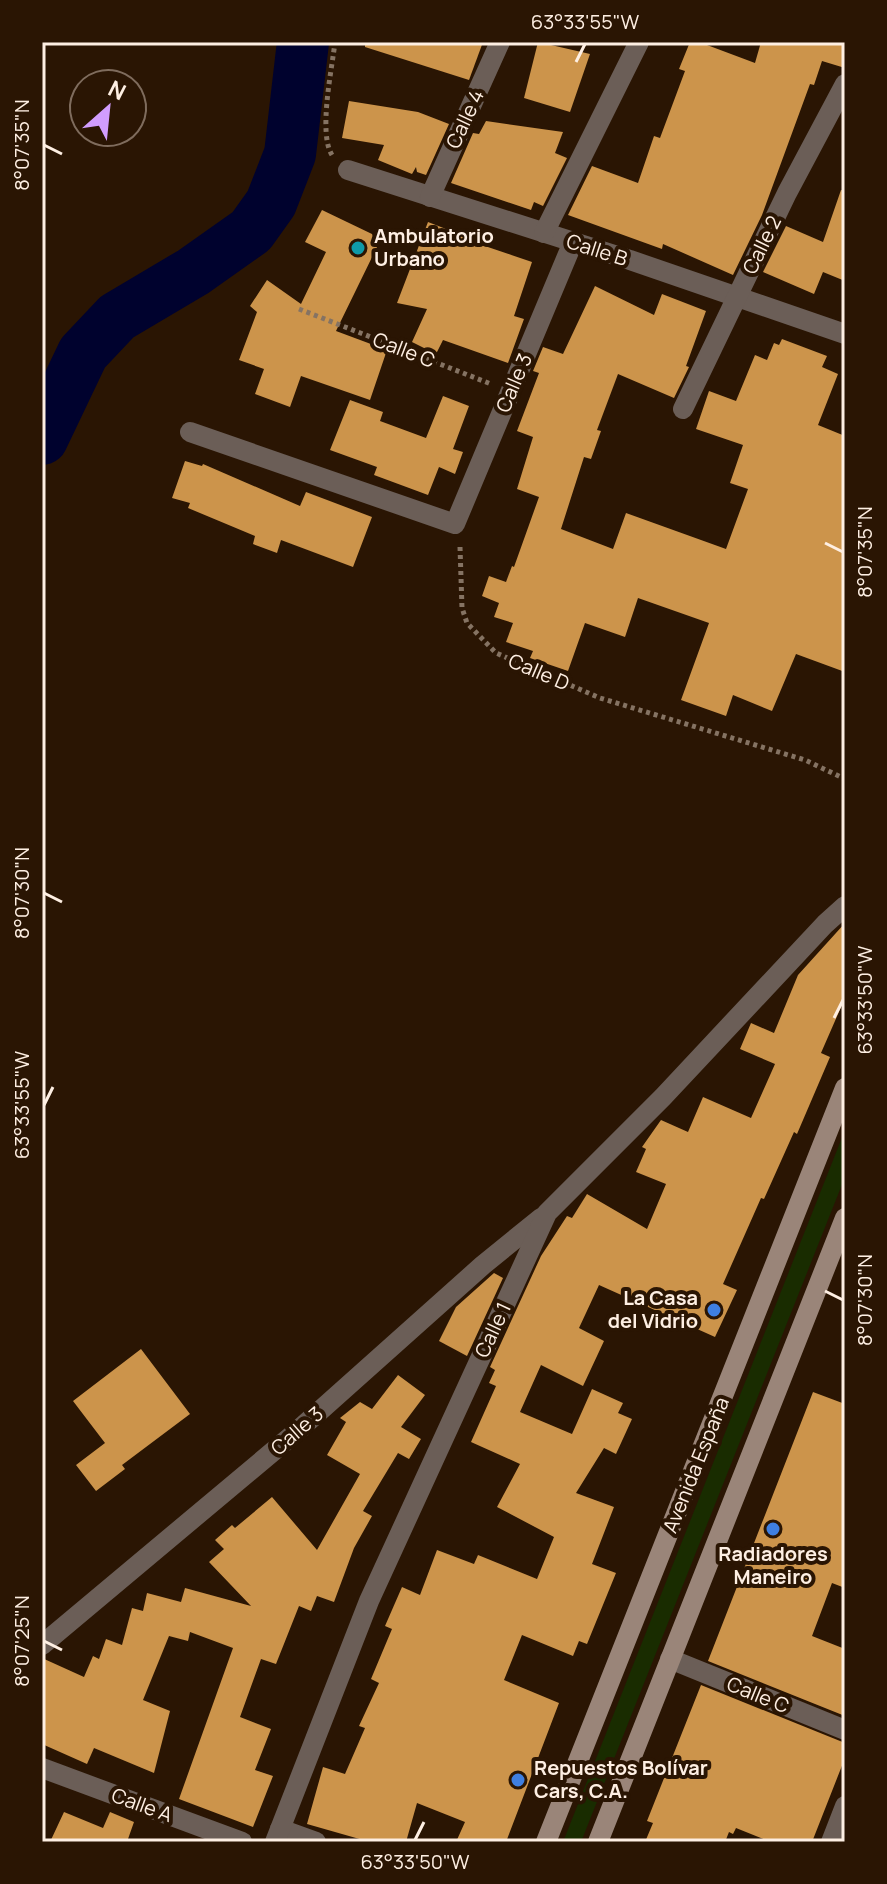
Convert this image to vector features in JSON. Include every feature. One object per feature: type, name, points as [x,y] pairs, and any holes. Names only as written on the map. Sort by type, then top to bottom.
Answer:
[{"type":"main road","name":"Avenida España","points":[[546,1842],[845,1088]]},
{"type":"main road","points":[[598,1842],[845,1218]]},
{"type":"street","name":"Calle 4","points":[[430,197],[500,42]]},
{"type":"street","points":[[544,233],[639,42]]},
{"type":"street","name":"Calle 2","points":[[683,409],[787,193],[845,84]]},
{"type":"street","name":"Calle B","points":[[348,170],[845,334]]},
{"type":"street","name":"Calle 3","points":[[455,524],[573,242]]},
{"type":"street","points":[[190,432],[455,524]]},
{"type":"street","name":"Calle 1","points":[[278,1835],[369,1601],[547,1213],[663,1097],[845,906]]},
{"type":"street","name":"Calle 3","points":[[42,1645],[295,1433],[483,1265],[547,1213]]},
{"type":"street","name":"Calle C","points":[[670,1659],[845,1730]]},
{"type":"street","name":"Calle A","points":[[42,1768],[242,1842]]},
{"type":"street","points":[[831,1842],[845,1806]]},
{"type":"street","points":[[278,1835],[316,1842]]},
{"type":"path","points":[[335,42],[326,127],[327,148],[348,170]]},
{"type":"path","name":"Calle C","points":[[299,309],[510,392]]},
{"type":"path","name":"Calle D","points":[[455,524],[460,547],[462,608],[467,623],[496,653],[600,698],[805,760],[845,779]]},
{"type":"green space","points":[[845,1130],[845,1177],[581,1842],[563,1842]]},
{"type":"building","points":[[365,42],[483,42],[469,80],[365,47]]},
{"type":"building","points":[[538,42],[590,54],[570,112],[524,98]]},
{"type":"building","points":[[690,42],[699,42],[755,63],[761,42],[845,42],[845,68],[822,61],[814,85],[810,84],[762,215],[733,275],[663,244],[662,249],[568,215],[592,166],[638,183],[654,136],[660,138],[685,71],[679,69]]},
{"type":"building","points":[[349,101],[418,112],[449,124],[426,175],[417,172],[416,167],[412,174],[378,160],[384,145],[342,138]]},
{"type":"building","points":[[486,121],[563,132],[555,153],[567,158],[543,206],[534,202],[531,210],[451,183],[473,133],[479,134]]},
{"type":"building","points":[[841,190],[845,191],[845,281],[823,272],[814,294],[763,272],[786,226],[823,242]]},
{"type":"building","points":[[322,210],[372,234],[377,247],[336,331],[387,350],[370,400],[301,376],[290,407],[255,394],[264,369],[239,360],[257,312],[250,306],[267,280],[301,304],[326,252],[305,242]]},
{"type":"building","points":[[428,222],[532,262],[514,316],[524,319],[508,363],[443,340],[436,354],[412,342],[427,309],[397,303]]},
{"type":"building","points":[[595,286],[654,315],[662,294],[706,311],[686,366],[689,367],[674,398],[618,374],[597,430],[601,431],[591,459],[584,457],[561,529],[613,549],[626,513],[726,549],[748,489],[730,483],[743,445],[696,429],[709,391],[736,401],[755,355],[767,360],[774,343],[779,345],[782,339],[827,356],[822,367],[838,374],[818,425],[845,436],[845,672],[796,654],[772,711],[733,695],[726,716],[681,700],[709,623],[638,598],[625,637],[585,623],[568,671],[530,658],[533,651],[506,642],[513,623],[494,617],[499,603],[482,596],[489,576],[506,582],[539,497],[517,489],[533,437],[517,431],[539,373],[533,371],[543,347],[563,354]]},
{"type":"building","points":[[443,396],[469,406],[453,449],[463,452],[455,474],[439,467],[428,495],[374,475],[377,467],[330,450],[350,400],[383,412],[380,421],[426,438]]},
{"type":"building","points":[[185,461],[203,464],[300,506],[306,492],[372,517],[353,567],[281,540],[277,553],[253,544],[255,536],[188,508],[190,503],[172,498]]},
{"type":"building","points":[[845,923],[845,998],[821,1053],[830,1057],[797,1134],[794,1132],[764,1199],[761,1198],[723,1284],[737,1290],[715,1337],[599,1285],[579,1328],[604,1341],[583,1386],[541,1365],[520,1412],[572,1434],[592,1389],[623,1403],[618,1413],[632,1419],[616,1454],[604,1448],[576,1493],[614,1507],[592,1564],[616,1573],[587,1644],[579,1641],[573,1656],[522,1635],[504,1680],[559,1703],[506,1842],[456,1842],[465,1822],[417,1803],[406,1842],[370,1842],[307,1824],[323,1767],[345,1774],[365,1728],[359,1726],[379,1683],[371,1679],[392,1629],[385,1626],[402,1587],[420,1595],[437,1550],[474,1564],[478,1555],[537,1579],[554,1537],[497,1507],[520,1464],[471,1442],[496,1386],[489,1383],[495,1370],[490,1367],[541,1256],[567,1216],[572,1218],[587,1194],[647,1229],[666,1184],[636,1172],[646,1149],[642,1147],[661,1120],[688,1132],[703,1097],[751,1118],[775,1064],[740,1049],[751,1023],[774,1033],[798,975]]},
{"type":"building","points":[[494,1273],[503,1278],[467,1356],[439,1341],[456,1307]]},
{"type":"building","points":[[141,1349],[190,1414],[122,1465],[125,1469],[96,1491],[76,1465],[105,1443],[73,1401]]},
{"type":"building","points":[[398,1375],[425,1395],[401,1427],[421,1439],[409,1459],[398,1453],[363,1511],[372,1516],[354,1548],[334,1602],[317,1596],[311,1611],[299,1606],[276,1664],[261,1659],[240,1717],[271,1729],[255,1770],[273,1776],[253,1827],[179,1799],[233,1648],[190,1632],[188,1641],[169,1636],[143,1700],[170,1711],[154,1773],[94,1748],[87,1764],[42,1744],[42,1658],[84,1677],[93,1656],[99,1659],[106,1639],[122,1645],[132,1608],[143,1611],[147,1593],[181,1602],[185,1588],[251,1606],[209,1562],[224,1549],[215,1540],[232,1525],[235,1528],[272,1497],[317,1550],[360,1474],[327,1455],[346,1422],[340,1418],[360,1402],[372,1409]]},
{"type":"building","points":[[813,1392],[845,1404],[845,1588],[832,1583],[812,1636],[845,1649],[845,1716],[708,1661]]},
{"type":"building","points":[[701,1685],[845,1743],[845,1758],[812,1842],[771,1842],[736,1828],[733,1834],[729,1832],[725,1842],[645,1842],[653,1823],[647,1821]]},
{"type":"building","points":[[64,1812],[103,1828],[110,1812],[134,1822],[128,1839],[134,1842],[50,1842]]},
{"type":"waterway","points":[[42,439],[83,353],[117,317],[193,272],[251,231],[271,203],[290,154],[303,42]]},
{"type":"place","name":"Ambulatorio Urbano","points":[[358,248]]},
{"type":"place","name":"La Casa del Vidrio","points":[[714,1310]]},
{"type":"place","name":"Radiadores Maneiro","points":[[773,1529]]},
{"type":"place","name":"Repuestos Bolívar Cars, C.A.","points":[[518,1780]]}]
